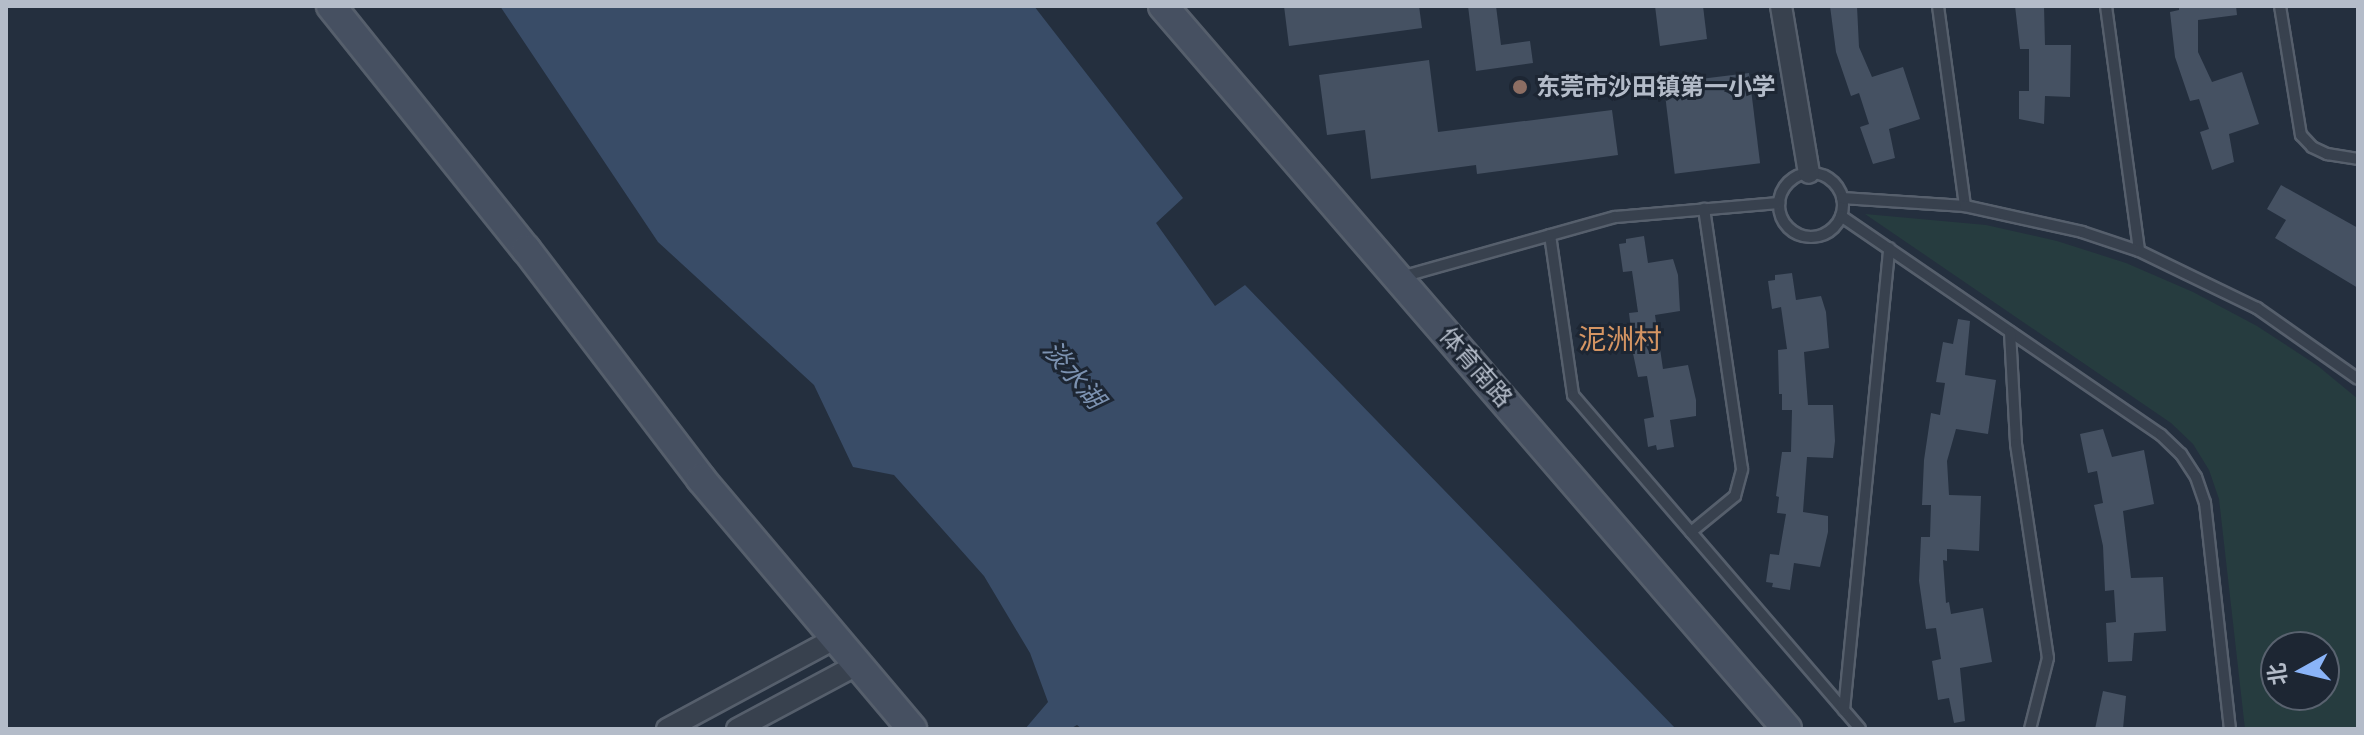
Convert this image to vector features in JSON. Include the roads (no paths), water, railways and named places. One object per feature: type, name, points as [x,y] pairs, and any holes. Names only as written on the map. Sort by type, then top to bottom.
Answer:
[{"type":"street","points":[[331,6],[526,249],[701,479],[912,729]]},
{"type":"street","name":"体育南路","points":[[1163,6],[1787,729]]},
{"type":"street","points":[[1781,6],[1809,173]]},
{"type":"street","points":[[667,729],[834,639]]},
{"type":"street","points":[[737,729],[857,665]]},
{"type":"lane","points":[[1938,6],[1965,206]]},
{"type":"lane","points":[[2106,6],[2139,251]]},
{"type":"lane","points":[[2280,6],[2301,135],[2312,147],[2327,154],[2358,159]]},
{"type":"lane","points":[[1809,173],[1833,182],[1842,198],[1841,216],[1822,234],[1804,236],[1783,220],[1779,203],[1792,179],[1809,173]]},
{"type":"lane","points":[[1842,198],[1965,206],[2053,224],[2139,251],[2257,308],[2358,379]]},
{"type":"lane","points":[[1399,278],[1615,217],[1779,203]]},
{"type":"lane","points":[[1691,532],[1735,496],[1742,469],[1704,209]]},
{"type":"lane","points":[[1841,216],[2161,435],[2181,454],[2196,477],[2205,503],[2230,729]]},
{"type":"lane","points":[[1550,235],[1573,395],[1860,729]]},
{"type":"lane","points":[[1844,710],[1889,248]]},
{"type":"lane","points":[[2010,332],[2016,444],[2048,658],[2030,729]]},
{"type":"water","name":"淡水湖","points":[[500,6],[1034,6],[1183,198],[1156,223],[1215,306],[1245,285],[1676,729],[1082,729],[1077,725],[1070,729],[1025,729],[1048,702],[1030,653],[984,576],[894,475],[853,467],[814,385],[658,242]]},
{"type":"place","name":"东莞市沙田镇第一小学","points":[[1520,87]]},
{"type":"district","name":"泥洲村","points":[[1620,339]]}]
